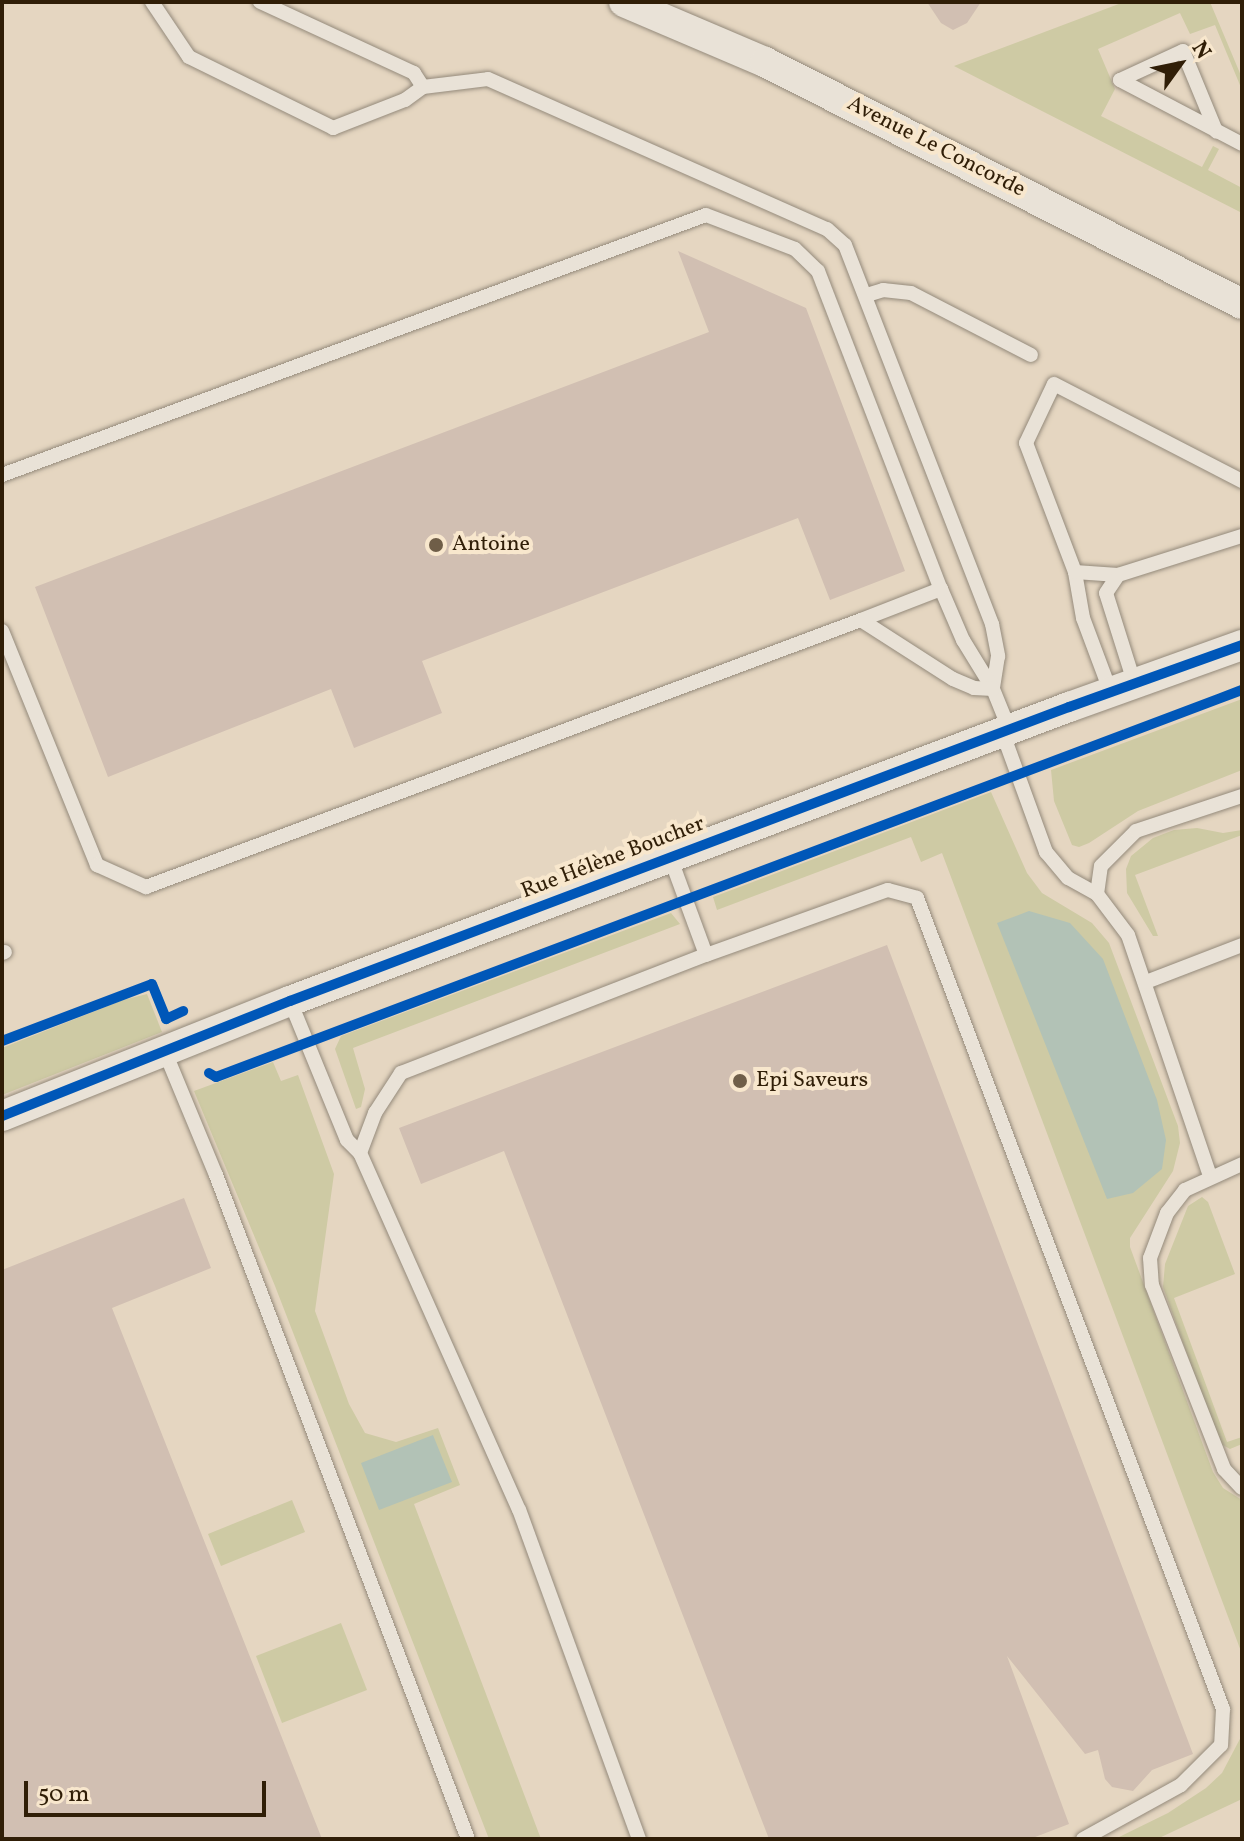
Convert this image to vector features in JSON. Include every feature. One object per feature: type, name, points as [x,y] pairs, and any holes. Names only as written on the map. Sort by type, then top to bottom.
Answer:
[{"type":"street","name":"Avenue Le Concorde","points":[[624,2],[765,62],[1242,304]]},
{"type":"street","name":"Rue Hélène Boucher","points":[[2,1116],[290,1001],[1242,645]]},
{"type":"lane","points":[[152,2],[189,57],[333,128],[405,100],[423,87],[488,79],[827,229],[845,245],[867,295],[992,624],[998,656],[993,689]]},
{"type":"lane","points":[[260,2],[414,73],[423,87]]},
{"type":"lane","points":[[1216,131],[1183,51],[1120,80],[1216,131],[1242,144]]},
{"type":"lane","points":[[2,475],[706,215],[795,249],[818,271],[941,589],[963,640],[993,689],[1046,852],[1068,878],[1097,894],[1128,935],[1210,1176]]},
{"type":"lane","points":[[867,295],[883,290],[911,293],[1031,355]]},
{"type":"lane","points":[[1123,689],[1083,618],[1075,572],[1026,443],[1054,384],[1242,481]]},
{"type":"lane","points":[[1075,572],[1118,575],[1242,536]]},
{"type":"lane","points":[[1118,575],[1106,593],[1123,689]]},
{"type":"lane","points":[[2,631],[97,865],[146,887],[941,589]]},
{"type":"lane","points":[[861,620],[953,679],[974,688],[993,689]]},
{"type":"lane","points":[[1097,894],[1101,866],[1136,831],[1242,796]]},
{"type":"lane","points":[[670,857],[706,955]]},
{"type":"lane","points":[[360,1153],[375,1113],[401,1073],[706,955],[888,890],[917,898],[1223,1709],[1221,1745],[1181,1785],[1083,1839]]},
{"type":"lane","points":[[1146,982],[1242,945]]},
{"type":"lane","points":[[290,1001],[347,1140],[360,1153],[519,1510],[639,1839]]},
{"type":"lane","points":[[165,1052],[216,1175],[468,1839]]},
{"type":"lane","points":[[1242,1164],[1185,1190],[1167,1213],[1150,1258],[1152,1285],[1224,1469],[1242,1488]]},
{"type":"shaded area","points":[[1124,2],[1210,2],[1242,78],[1242,90],[1215,25],[1190,34],[1180,13],[1098,49],[1115,89],[1101,116],[1202,167],[1213,146],[1219,149],[1208,170],[1242,188],[1242,213],[954,66]]},
{"type":"shaded area","points":[[1242,699],[1242,770],[1138,811],[1089,843],[1079,847],[1072,845],[1054,801],[1051,770]]},
{"type":"shaded area","points":[[991,792],[1027,873],[1042,893],[1092,923],[1109,943],[1178,1126],[1180,1143],[1173,1171],[1130,1238],[1130,1247],[1213,1472],[1223,1488],[1242,1500],[1242,1654],[942,853],[921,862],[911,837],[717,910],[713,897]]},
{"type":"shaded area","points":[[1197,828],[1223,833],[1242,830],[1242,835],[1135,875],[1158,936],[1153,936],[1127,893],[1126,869],[1131,856],[1153,838],[1174,830]]},
{"type":"shaded area","points":[[1029,911],[1070,923],[1103,959],[1157,1100],[1166,1140],[1162,1169],[1133,1193],[1107,1199],[997,923]]},
{"type":"shaded area","points":[[671,913],[680,924],[353,1048],[365,1089],[361,1107],[356,1109],[335,1049],[341,1036]]},
{"type":"shaded area","points":[[147,994],[162,1032],[2,1095],[2,1048],[123,1000]]},
{"type":"shaded area","points":[[273,1062],[281,1081],[298,1075],[334,1174],[315,1311],[349,1404],[365,1433],[396,1442],[438,1428],[460,1485],[414,1504],[541,1839],[489,1839],[275,1286],[194,1091]]},
{"type":"shaded area","points":[[1202,1197],[1208,1202],[1235,1274],[1174,1298],[1227,1442],[1242,1437],[1242,1444],[1230,1449],[1219,1443],[1163,1287],[1165,1264],[1188,1206]]},
{"type":"shaded area","points":[[433,1435],[452,1482],[379,1510],[361,1463]]},
{"type":"shaded area","points":[[292,1500],[305,1532],[221,1566],[208,1534]]},
{"type":"shaded area","points":[[341,1623],[367,1690],[282,1723],[256,1656]]},
{"type":"shaded area","points":[[1242,1735],[1242,1799],[1157,1839],[1115,1839],[1168,1813],[1206,1788],[1222,1773]]},
{"type":"building","points":[[927,2],[981,2],[967,23],[953,30],[941,23]]},
{"type":"building","name":"Antoine","points":[[678,251],[806,308],[905,571],[830,600],[798,518],[422,661],[442,713],[354,748],[331,689],[108,777],[35,587],[709,332]]},
{"type":"building","points":[[887,945],[1193,1754],[1152,1770],[1133,1791],[1112,1787],[1105,1779],[1098,1750],[1085,1754],[1007,1656],[1069,1824],[1030,1839],[769,1839],[504,1151],[421,1184],[399,1128]]},
{"type":"building","points":[[184,1198],[211,1268],[112,1308],[322,1839],[2,1839],[2,1270]]},
{"type":"cycle path","points":[[2,1116],[290,1001],[1069,707],[1242,645]]},
{"type":"cycle path","points":[[209,1073],[216,1077],[1242,690]]},
{"type":"cycle path","points":[[2,1041],[152,984],[166,1019],[183,1011]]},
{"type":"place","name":"Antoine","points":[[436,545]]},
{"type":"place","name":"Epi Saveurs","points":[[740,1081]]}]
